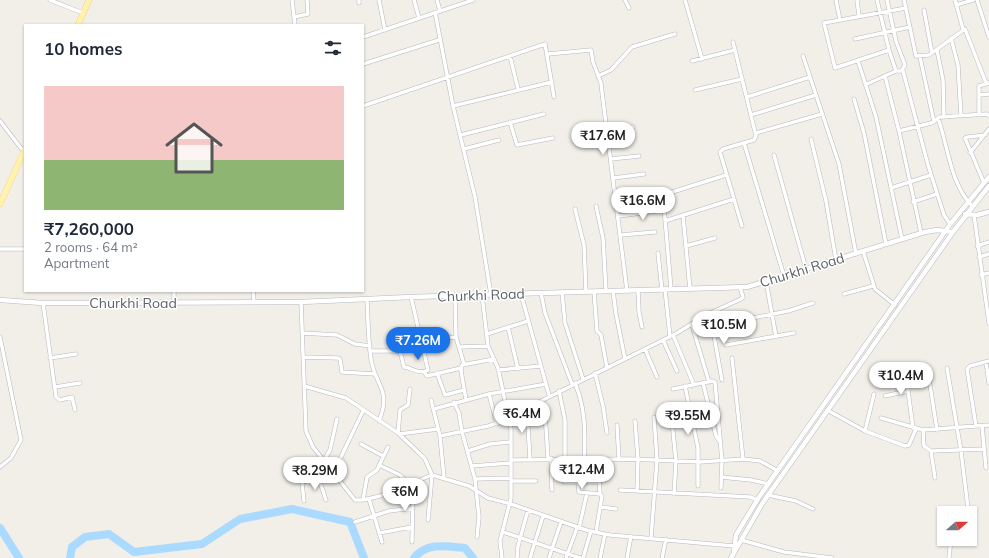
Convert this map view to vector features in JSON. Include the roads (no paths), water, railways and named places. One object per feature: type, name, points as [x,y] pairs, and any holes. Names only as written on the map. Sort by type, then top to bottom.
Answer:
[{"type":"main road","points":[[78,24],[89,0]]},
{"type":"main road","points":[[0,204],[2,193],[24,150]]},
{"type":"street","points":[[50,0],[83,13]]},
{"type":"street","points":[[292,0],[295,24]]},
{"type":"street","points":[[294,16],[308,14],[307,0]]},
{"type":"street","points":[[379,0],[386,30]]},
{"type":"street","points":[[414,0],[419,18]]},
{"type":"street","points":[[437,0],[440,11]]},
{"type":"street","points":[[364,37],[463,2],[473,0]]},
{"type":"street","points":[[625,0],[629,8]]},
{"type":"street","points":[[685,0],[702,59]]},
{"type":"street","points":[[836,0],[840,20]]},
{"type":"street","points":[[857,0],[860,16]]},
{"type":"street","points":[[877,0],[889,50],[896,71]]},
{"type":"street","points":[[888,0],[894,31],[904,65],[902,70],[931,175],[944,215],[950,224]]},
{"type":"street","points":[[904,0],[915,55],[920,57],[932,53],[963,29]]},
{"type":"street","points":[[955,0],[963,29],[966,30],[987,83],[979,86],[979,114]]},
{"type":"street","points":[[956,5],[973,0]]},
{"type":"street","points":[[977,0],[989,37]]},
{"type":"street","points":[[889,50],[838,68],[834,67],[823,25],[825,22],[906,8]]},
{"type":"street","points":[[924,10],[932,53]]},
{"type":"street","points":[[435,12],[447,79],[484,241],[491,295]]},
{"type":"street","points":[[855,40],[910,27]]},
{"type":"street","points":[[598,76],[611,70],[632,47],[676,34]]},
{"type":"street","points":[[951,38],[957,60],[961,116]]},
{"type":"street","points":[[364,64],[439,40]]},
{"type":"street","points":[[733,42],[756,139],[721,150],[720,155],[742,226]]},
{"type":"street","points":[[364,106],[447,79],[545,44],[548,54],[554,97]]},
{"type":"street","points":[[548,54],[591,50],[592,62],[598,76],[608,131],[627,290]]},
{"type":"street","points":[[692,61],[735,50]]},
{"type":"street","points":[[936,50],[942,80],[944,117]]},
{"type":"street","points":[[510,56],[518,89]]},
{"type":"street","points":[[803,56],[843,180],[856,254]]},
{"type":"street","points":[[920,57],[934,122]]},
{"type":"street","points":[[858,61],[867,84],[876,117],[902,239]]},
{"type":"street","points":[[867,84],[896,71],[902,70]]},
{"type":"street","points":[[885,76],[899,131],[921,233]]},
{"type":"street","points":[[747,97],[810,77]]},
{"type":"street","points":[[694,90],[742,79]]},
{"type":"street","points":[[453,106],[518,89],[552,82]]},
{"type":"street","points":[[978,95],[989,94]]},
{"type":"street","points":[[751,115],[816,95]]},
{"type":"street","points":[[854,99],[864,134],[886,244]]},
{"type":"street","points":[[461,135],[544,114]]},
{"type":"street","points":[[756,134],[822,114]]},
{"type":"street","points":[[899,131],[934,122],[938,118],[979,114],[987,114],[989,116]]},
{"type":"street","points":[[938,118],[948,154],[962,191],[972,206]]},
{"type":"street","points":[[0,121],[24,150]]},
{"type":"street","points":[[510,122],[517,144],[553,138]]},
{"type":"street","points":[[608,131],[633,127]]},
{"type":"street","points":[[970,153],[989,129]]},
{"type":"street","points":[[984,183],[970,153],[966,137],[985,135]]},
{"type":"street","points":[[464,149],[499,140]]},
{"type":"street","points":[[811,140],[826,201],[836,260]]},
{"type":"street","points":[[744,143],[784,276]]},
{"type":"street","points":[[774,155],[806,269]]},
{"type":"street","points":[[612,159],[638,156]]},
{"type":"street","points":[[614,178],[644,174]]},
{"type":"street","points":[[671,289],[662,197],[665,194],[726,174]]},
{"type":"street","points":[[891,188],[931,175]]},
{"type":"street","points":[[734,552],[738,530],[758,500],[950,224],[989,177]]},
{"type":"street","points":[[732,558],[762,504],[953,232],[989,186]]},
{"type":"street","points":[[617,197],[649,192]]},
{"type":"street","points":[[914,202],[937,194]]},
{"type":"street","points":[[665,221],[734,199]]},
{"type":"street","points":[[596,206],[603,238],[606,291]]},
{"type":"street","points":[[575,209],[584,245],[586,292]]},
{"type":"street","points":[[619,216],[664,210]]},
{"type":"street","points":[[959,212],[974,215],[989,212]]},
{"type":"street","points":[[974,215],[981,275],[989,323]]},
{"type":"street","points":[[683,216],[690,289]]},
{"type":"street","name":"Churkhi Road","points":[[0,300],[43,303],[301,302],[411,297],[747,287],[921,233],[946,230],[953,232]]},
{"type":"street","points":[[621,235],[654,232]]},
{"type":"street","points":[[686,246],[715,238]]},
{"type":"street","points":[[977,246],[989,242]]},
{"type":"street","points":[[0,249],[24,248]]},
{"type":"street","points":[[863,251],[873,286],[878,293],[895,305]]},
{"type":"street","points":[[658,253],[671,336],[694,385]]},
{"type":"street","points":[[979,257],[989,254]]},
{"type":"street","points":[[981,275],[989,273]]},
{"type":"street","points":[[766,281],[776,337]]},
{"type":"street","points":[[844,294],[873,286]]},
{"type":"street","points":[[440,436],[497,424],[510,418],[549,395],[646,349],[741,299],[743,296],[740,287]]},
{"type":"street","points":[[638,290],[639,312],[642,326]]},
{"type":"street","points":[[613,291],[625,359]]},
{"type":"street","points":[[174,292],[174,303]]},
{"type":"street","points":[[253,292],[254,302]]},
{"type":"street","points":[[562,292],[565,323],[583,379]]},
{"type":"street","points":[[594,292],[597,331],[601,335],[607,368]]},
{"type":"street","points":[[984,293],[989,292]]},
{"type":"street","points":[[541,293],[545,313],[583,411],[584,459]]},
{"type":"street","points":[[521,294],[549,395]]},
{"type":"street","points":[[482,295],[488,346],[498,370],[502,392],[510,418],[511,504],[500,543],[502,558]]},
{"type":"street","points":[[455,296],[456,337],[459,347],[466,400]]},
{"type":"street","points":[[411,297],[428,369],[424,372]]},
{"type":"street","points":[[367,299],[370,351],[375,374],[384,396],[379,421]]},
{"type":"street","points":[[301,302],[306,431],[313,447],[331,467],[353,498],[358,501],[396,489],[432,474],[469,486],[488,498],[511,504],[591,532],[734,546]]},
{"type":"street","points":[[43,303],[50,358],[58,399],[72,397],[75,410]]},
{"type":"street","points":[[723,324],[772,314],[813,303]]},
{"type":"street","points":[[710,314],[722,380]]},
{"type":"street","points":[[487,334],[528,321]]},
{"type":"street","points":[[692,325],[709,382]]},
{"type":"street","points":[[508,327],[518,369]]},
{"type":"street","points":[[302,333],[337,335],[355,344],[370,346]]},
{"type":"street","points":[[726,345],[794,333]]},
{"type":"street","points":[[0,337],[21,440],[11,458],[0,467]]},
{"type":"street","points":[[421,341],[456,337]]},
{"type":"street","points":[[663,340],[677,371]]},
{"type":"street","points":[[459,347],[488,346]]},
{"type":"street","points":[[646,349],[657,377]]},
{"type":"street","points":[[370,351],[400,351],[404,367],[412,368],[415,371],[424,372],[426,376],[494,359]]},
{"type":"street","points":[[50,358],[76,354]]},
{"type":"street","points":[[303,357],[338,358],[340,359],[342,372],[375,374]]},
{"type":"street","points":[[732,358],[743,459]]},
{"type":"street","points":[[976,426],[967,369],[970,366],[987,362],[989,383]]},
{"type":"street","points":[[498,370],[541,366]]},
{"type":"street","points":[[947,368],[958,429],[968,506]]},
{"type":"street","points":[[928,372],[937,430]]},
{"type":"street","points":[[437,373],[445,394],[448,395],[461,419],[462,432],[472,466],[477,492],[479,517],[477,537]]},
{"type":"street","points":[[595,373],[602,399],[607,433]]},
{"type":"street","points":[[827,410],[880,438],[908,446],[914,429],[908,391],[908,381],[915,376]]},
{"type":"street","points":[[674,389],[714,381],[716,384],[722,461],[721,488]]},
{"type":"street","points":[[55,388],[80,383]]},
{"type":"street","points":[[703,383],[716,436],[720,442]]},
{"type":"street","points":[[434,409],[489,394],[546,384]]},
{"type":"street","points":[[304,386],[346,398],[363,411],[399,434],[425,459],[432,474],[428,520]]},
{"type":"street","points":[[685,386],[700,462],[698,486]]},
{"type":"street","points":[[399,434],[400,410],[408,405],[410,389]]},
{"type":"street","points":[[448,395],[464,390]]},
{"type":"street","points":[[558,391],[565,420],[565,458]]},
{"type":"street","points":[[885,396],[908,391]]},
{"type":"street","points":[[489,394],[497,424]]},
{"type":"street","points":[[865,431],[874,394]]},
{"type":"street","points":[[431,400],[440,436],[444,478]]},
{"type":"street","points":[[527,408],[530,459]]},
{"type":"street","points":[[304,501],[302,483],[331,467],[341,457],[363,411]]},
{"type":"street","points":[[671,412],[676,461],[674,494]]},
{"type":"street","points":[[545,413],[552,490]]},
{"type":"street","points":[[651,538],[657,460],[654,417]]},
{"type":"street","points":[[324,460],[330,450],[337,418]]},
{"type":"street","points":[[881,418],[914,429],[924,430],[958,429],[989,425]]},
{"type":"street","points":[[635,421],[638,459],[637,491]]},
{"type":"street","points":[[617,425],[619,459]]},
{"type":"street","points":[[982,426],[986,468]]},
{"type":"street","points":[[399,434],[438,429]]},
{"type":"street","points":[[924,430],[924,446],[931,451],[984,449]]},
{"type":"street","points":[[468,451],[490,444],[511,442]]},
{"type":"street","points":[[361,444],[383,456]]},
{"type":"street","points":[[363,500],[367,477],[375,472],[388,446]]},
{"type":"street","points":[[931,451],[935,478]]},
{"type":"street","points":[[472,466],[550,458],[638,459],[700,462],[743,459],[760,461],[778,471]]},
{"type":"street","points":[[596,532],[602,496],[600,494],[598,459]]},
{"type":"street","points":[[379,465],[400,475],[408,484]]},
{"type":"street","points":[[315,477],[321,485],[326,500]]},
{"type":"street","points":[[721,478],[751,480],[769,484]]},
{"type":"street","points":[[475,479],[536,481]]},
{"type":"street","points":[[412,542],[413,481]]},
{"type":"street","points":[[564,482],[599,482]]},
{"type":"street","points":[[578,482],[578,491],[600,494]]},
{"type":"street","points":[[396,489],[399,499],[413,498]]},
{"type":"street","points":[[620,490],[750,497],[758,500],[762,504]]},
{"type":"street","points":[[567,556],[578,528],[587,493]]},
{"type":"street","points":[[768,496],[796,501],[813,509]]},
{"type":"street","points":[[369,498],[382,542]]},
{"type":"street","points":[[601,507],[616,509]]},
{"type":"street","points":[[355,522],[374,515],[413,508]]},
{"type":"street","points":[[517,558],[520,538],[528,510]]},
{"type":"street","points":[[530,558],[543,516]]},
{"type":"street","points":[[549,558],[561,522]]},
{"type":"street","points":[[379,533],[412,527]]},
{"type":"street","points":[[503,532],[552,549],[567,556],[582,558],[591,532]]},
{"type":"street","points":[[600,558],[605,534]]},
{"type":"street","points":[[627,558],[632,536]]},
{"type":"street","points":[[662,558],[666,539]]},
{"type":"street","points":[[741,540],[784,552],[832,558]]},
{"type":"street","points":[[949,557],[950,546]]},
{"type":"waterway","points":[[70,558],[72,547],[85,537],[109,534],[134,552],[202,544],[240,519],[292,509],[350,522],[364,558]]},
{"type":"waterway","points":[[0,528],[19,558]]},
{"type":"waterway","points":[[414,558],[425,549],[437,546],[465,548],[473,558]]}]
